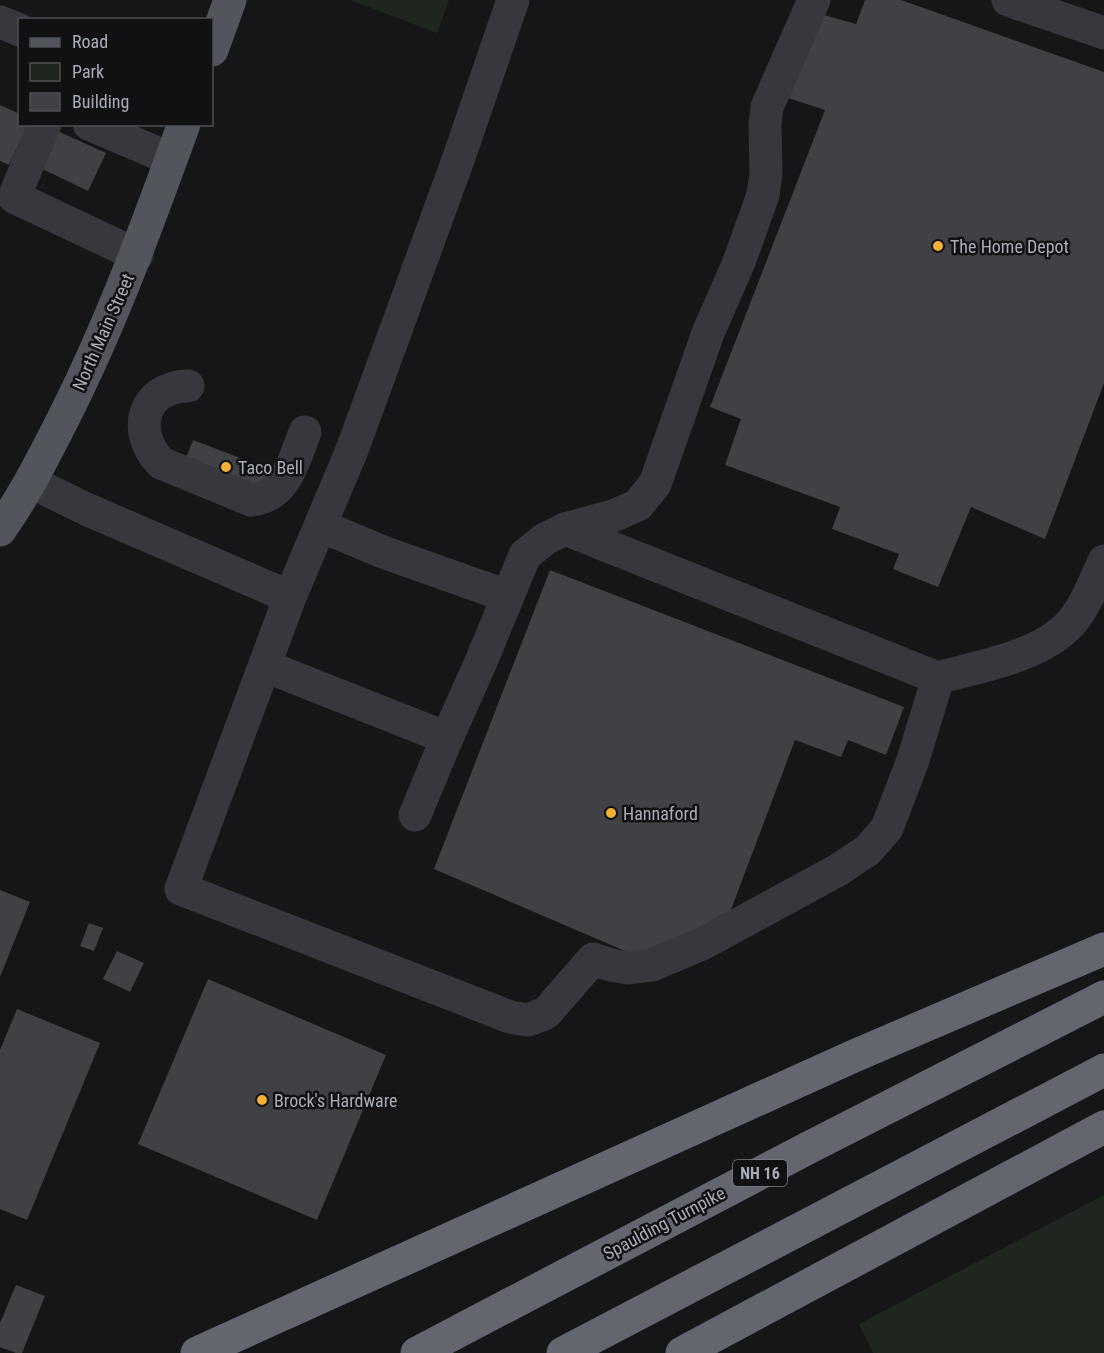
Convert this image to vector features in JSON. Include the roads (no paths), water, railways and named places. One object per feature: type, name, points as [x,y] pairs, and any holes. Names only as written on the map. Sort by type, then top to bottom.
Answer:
[{"type":"highway","points":[[197,1353],[854,1056],[1104,949]]},
{"type":"highway","name":"Spaulding Turnpike","points":[[417,1353],[797,1153],[1104,997]]},
{"type":"highway","points":[[563,1353],[1104,1070]]},
{"type":"highway","points":[[682,1353],[1104,1127]]},
{"type":"main road","points":[[213,47],[230,0]]},
{"type":"main road","name":"North Main Street","points":[[0,530],[31,482],[83,380],[137,255],[183,126]]},
{"type":"street","points":[[513,0],[357,439],[290,597],[181,889],[510,1017],[528,1020],[546,1014],[593,959],[628,968],[652,965],[704,943],[838,870],[868,850],[887,828],[913,760],[938,678]]},
{"type":"street","points":[[415,815],[525,555],[545,539],[565,529],[613,516],[638,505],[655,484],[708,333],[739,262],[763,195],[766,174],[766,107],[814,0]]},
{"type":"street","points":[[1008,0],[1104,33]]},
{"type":"street","points":[[0,22],[18,29]]},
{"type":"street","points":[[44,126],[14,197],[137,255]]},
{"type":"street","points":[[94,126],[171,159]]},
{"type":"street","points":[[188,386],[175,386],[163,393],[146,412],[143,423],[144,436],[150,452],[160,463],[250,500],[271,494],[283,484],[305,432]]},
{"type":"street","points":[[31,482],[86,509],[290,597]]},
{"type":"street","points":[[321,526],[383,552],[507,596]]},
{"type":"street","points":[[565,529],[938,678],[1009,659],[1045,643],[1070,623],[1090,592],[1104,561]]},
{"type":"street","points":[[265,666],[447,738]]},
{"type":"place","name":"The Home Depot","points":[[938,246]]},
{"type":"place","name":"Taco Bell","points":[[226,467]]},
{"type":"place","name":"Hannaford","points":[[611,813]]},
{"type":"place","name":"Brock's Hardware","points":[[262,1100]]}]
